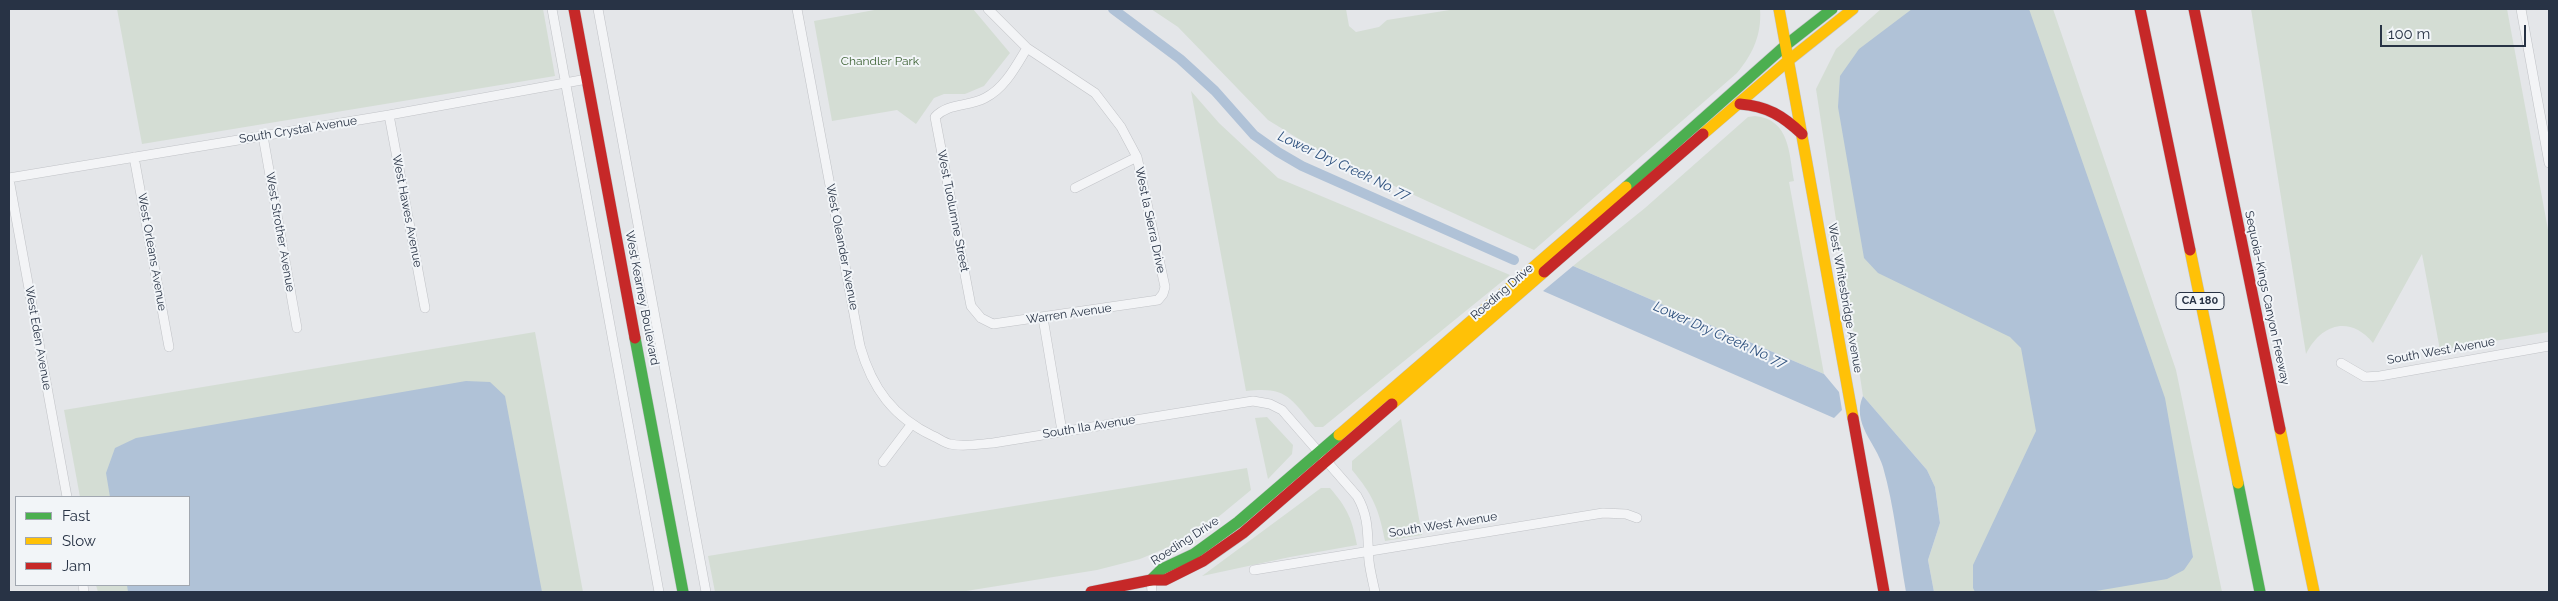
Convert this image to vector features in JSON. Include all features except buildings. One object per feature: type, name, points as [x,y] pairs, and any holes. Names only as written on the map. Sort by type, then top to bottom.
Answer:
[{"type":"main road","name":"West Kearney Boulevard","points":[[574,9],[683,592]]},
{"type":"main road","name":"West Whitesbridge Avenue","points":[[1780,9],[1884,592]]},
{"type":"main road","name":"Roeding Drive","points":[[1151,586],[1162,569],[1194,554],[1215,540],[1319,453],[1699,124],[1786,45],[1832,9]]},
{"type":"main road","name":"Roeding Drive","points":[[1151,586],[1186,571],[1222,548],[1327,462],[1789,60],[1853,9]]},
{"type":"main road","name":"CA 180","points":[[2140,9],[2260,592]]},
{"type":"main road","name":"Sequoia–Kings Canyon Freeway","points":[[2194,9],[2314,592]]},
{"type":"main road","points":[[1740,104],[1759,105],[1775,111],[1802,134]]},
{"type":"main road","points":[[2276,412],[2320,592]]},
{"type":"main road","points":[[1091,592],[1151,586]]},
{"type":"street","points":[[552,9],[659,592]]},
{"type":"street","name":"West Kearney Boulevard","points":[[598,9],[706,592]]},
{"type":"street","name":"West Oleander Avenue","points":[[799,9],[865,362],[878,390],[911,426]]},
{"type":"street","name":"West la Sierra Drive","points":[[988,9],[1027,48],[1096,93],[1120,127],[1137,157],[1165,287]]},
{"type":"street","points":[[2521,9],[2549,163]]},
{"type":"street","name":"West Tuolumne Street","points":[[971,306],[935,117],[942,109],[985,98],[997,89],[1008,78],[1027,48]]},
{"type":"street","name":"South Crystal Avenue","points":[[9,179],[389,115],[587,79]]},
{"type":"street","name":"West Hawes Avenue","points":[[389,115],[425,308]]},
{"type":"street","name":"West Strother Avenue","points":[[263,136],[297,328]]},
{"type":"street","name":"West Orleans Avenue","points":[[134,157],[169,347]]},
{"type":"street","points":[[1075,188],[1137,157]]},
{"type":"street","name":"West Eden Avenue","points":[[9,179],[67,496]]},
{"type":"street","name":"Warren Avenue","points":[[971,306],[981,318],[993,324],[1158,300],[1163,294],[1165,287]]},
{"type":"street","points":[[1042,318],[1062,432]]},
{"type":"street","name":"South West Avenue","points":[[2341,363],[2365,376],[2380,376],[2549,346]]},
{"type":"street","name":"South Ila Avenue","points":[[911,426],[951,444],[993,443],[1254,401],[1270,404],[1282,410],[1296,423],[1319,453]]},
{"type":"street","points":[[883,462],[911,426]]},
{"type":"street","points":[[1319,453],[1358,496],[1363,506],[1370,535],[1369,550],[1375,592]]},
{"type":"street","name":"South West Avenue","points":[[1254,570],[1603,513],[1626,514],[1637,518]]},
{"type":"green space","points":[[117,9],[543,9],[555,76],[142,144]]},
{"type":"green space","name":"Chandler Park","points":[[880,9],[973,9],[1010,53],[984,86],[965,94],[944,94],[934,98],[916,124],[897,110],[832,121],[814,21]]},
{"type":"green space","points":[[1151,9],[1346,9],[1349,26],[1356,32],[1379,27],[1387,20],[1456,9],[1760,9],[1760,27],[1752,51],[1737,73],[1534,250],[1320,152],[1268,120],[1178,27]]},
{"type":"green space","points":[[1881,9],[2053,9],[2176,370],[2222,592],[1934,592],[1928,560],[1940,523],[1935,487],[1927,470],[1863,396],[1816,89],[1836,49]]},
{"type":"green space","points":[[2251,9],[2507,9],[2549,235],[2549,332],[2440,350],[2422,254],[2373,343],[2364,334],[2355,329],[2346,326],[2336,327],[2320,336],[2306,354]]},
{"type":"green space","points":[[1191,91],[1219,123],[1278,178],[1510,275],[1323,427],[1315,427],[1286,396],[1271,390],[1246,391]]},
{"type":"green space","points":[[1755,116],[1767,119],[1775,124],[1781,131],[1789,149],[1794,181],[1789,182],[1824,374],[1573,266],[1645,208],[1748,117]]},
{"type":"green space","points":[[535,332],[583,592],[98,592],[96,586],[190,586],[190,496],[80,496],[64,410]]},
{"type":"green space","points":[[1267,417],[1293,445],[1292,454],[1268,479],[1255,418]]},
{"type":"green space","points":[[1401,419],[1422,535],[1385,541],[1374,503],[1352,470],[1352,461]]},
{"type":"green space","points":[[1247,468],[1251,490],[1211,523],[1178,543],[1140,559],[1097,570],[960,592],[715,592],[708,556]]},
{"type":"green space","points":[[1321,488],[1330,488],[1345,508],[1351,521],[1357,545],[1202,576]]},
{"type":"water","points":[[1912,9],[2029,9],[2165,398],[2193,557],[2184,570],[2167,579],[2090,592],[1975,592],[1973,588],[1973,565],[2036,431],[2021,348],[2010,337],[1878,273],[1864,258],[1838,107],[1840,76],[1859,49]]},
{"type":"water","points":[[1573,266],[1824,374],[1839,392],[1842,410],[1834,418],[1543,291]]},
{"type":"water","points":[[466,381],[490,382],[505,396],[542,592],[128,592],[127,586],[190,586],[190,496],[110,496],[106,473],[115,448],[136,438]]},
{"type":"water","points":[[1863,396],[1927,470],[1935,487],[1940,523],[1928,560],[1934,592],[1906,592],[1887,482],[1880,458],[1866,433],[1860,415]]},
{"type":"waterway","name":"Lower Dry Creek No. 77","points":[[1113,9],[1180,59],[1215,91],[1254,135],[1278,152],[1302,166],[1514,260]]},
{"type":"traffic: fast","points":[[1626,187],[1786,45],[1832,9]]},
{"type":"traffic: fast","points":[[635,338],[683,592]]},
{"type":"traffic: fast","points":[[1151,580],[1162,569],[1194,554],[1238,522],[1339,435]]},
{"type":"traffic: fast","points":[[2238,483],[2260,592]]},
{"type":"traffic: slow","points":[[1779,9],[1853,418]]},
{"type":"traffic: slow","points":[[1703,134],[1789,60],[1853,9]]},
{"type":"traffic: slow","points":[[1339,435],[1626,187]]},
{"type":"traffic: slow","points":[[2190,250],[2238,483]]},
{"type":"traffic: slow","points":[[1392,404],[1544,272]]},
{"type":"traffic: slow","points":[[2280,429],[2314,592]]},
{"type":"traffic: jam","points":[[574,9],[635,338]]},
{"type":"traffic: jam","points":[[2140,9],[2190,250]]},
{"type":"traffic: jam","points":[[2194,9],[2280,429]]},
{"type":"traffic: jam","points":[[1740,104],[1758,107],[1774,113],[1802,134]]},
{"type":"traffic: jam","points":[[1544,272],[1703,134]]},
{"type":"traffic: jam","points":[[1091,592],[1151,580],[1165,580],[1203,561],[1243,533],[1392,404]]},
{"type":"traffic: jam","points":[[1853,418],[1884,592]]}]
